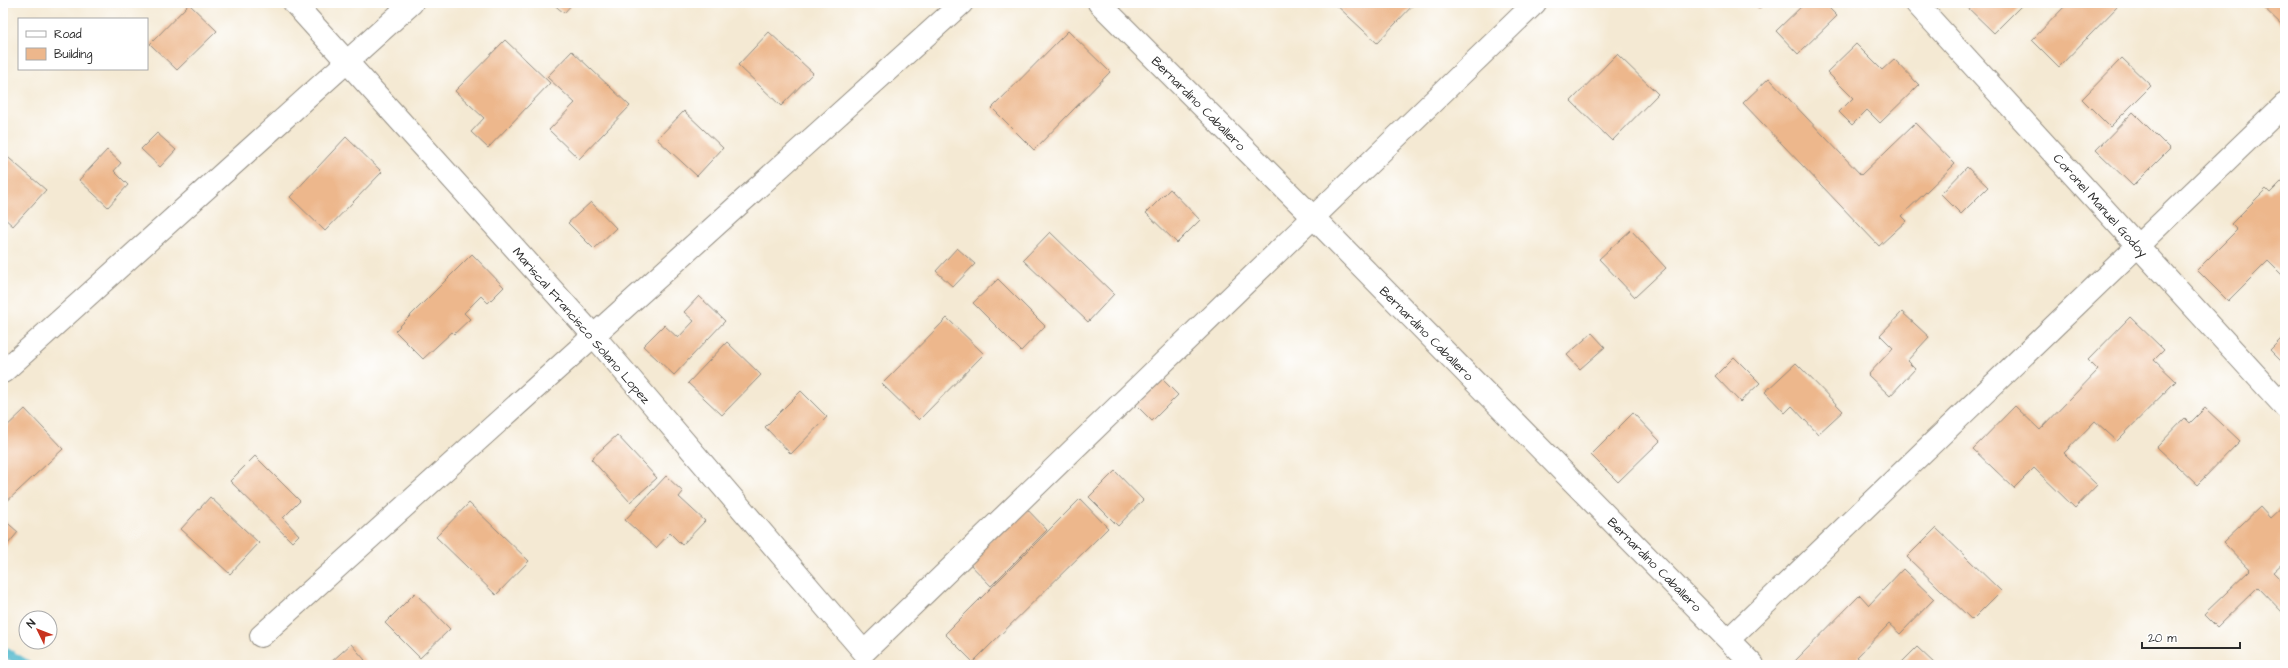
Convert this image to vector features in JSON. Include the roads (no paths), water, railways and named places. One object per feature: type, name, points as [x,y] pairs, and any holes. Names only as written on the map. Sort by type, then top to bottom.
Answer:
[{"type":"street","name":"Mariscal Francisco Solano Lopez","points":[[294,3],[594,336],[864,652],[1313,217]]},
{"type":"street","points":[[3,372],[412,3]]},
{"type":"street","points":[[262,636],[962,3]]},
{"type":"street","name":"Bernardino Caballero","points":[[1099,3],[1313,217],[1753,665]]},
{"type":"street","points":[[1313,217],[1535,3]]},
{"type":"street","name":"Coronel Manuel Godoy","points":[[1916,3],[2285,407]]},
{"type":"street","points":[[1729,639],[2285,104]]},
{"type":"waterway","points":[[3,651],[27,665]]}]
